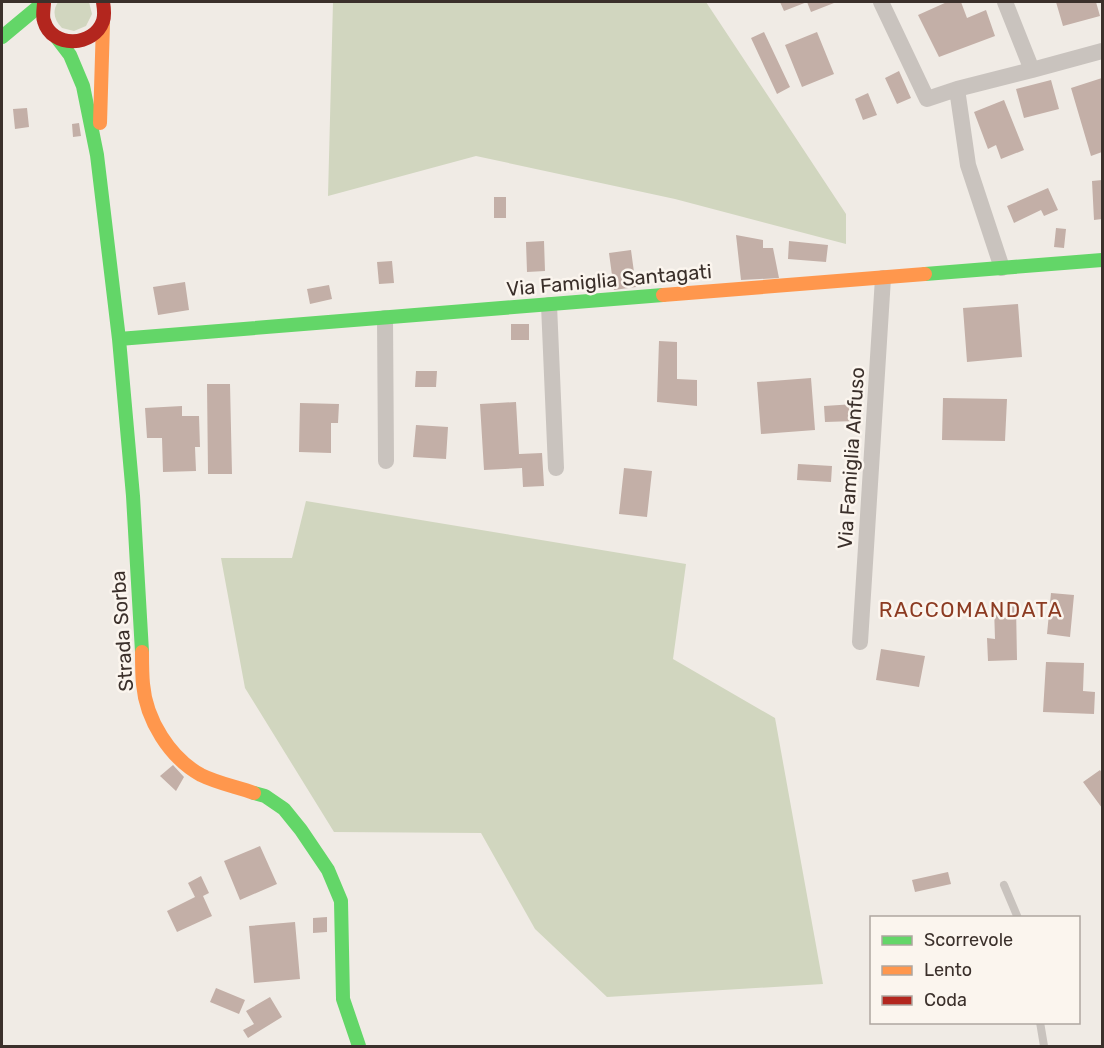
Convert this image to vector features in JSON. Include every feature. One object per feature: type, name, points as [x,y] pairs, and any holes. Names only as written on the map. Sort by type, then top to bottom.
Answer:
[{"type":"street","points":[[44,2],[43,18],[70,56],[83,86],[97,155]]},
{"type":"street","points":[[2,38],[44,2]]},
{"type":"street","points":[[97,155],[102,103],[103,2]]},
{"type":"street","points":[[881,2],[927,99],[1102,51]]},
{"type":"street","points":[[1005,2],[1032,70]]},
{"type":"street","points":[[2,38],[32,31],[54,36],[67,42],[78,42],[88,39],[97,32],[103,22]]},
{"type":"street","points":[[957,89],[968,165],[1002,268]]},
{"type":"street","name":"Strada Sorba","points":[[97,155],[119,339],[133,496],[143,686],[149,711],[164,740],[183,763],[203,776],[265,796],[284,808],[328,870],[340,902],[344,958],[343,999],[359,1047]]},
{"type":"street","name":"Via Famiglia Santagati","points":[[119,339],[1102,260]]},
{"type":"street","name":"Via Famiglia Anfuso","points":[[860,642],[883,278]]},
{"type":"street","points":[[549,305],[556,468]]},
{"type":"street","points":[[385,318],[386,461]]},
{"type":"lane","points":[[1004,885],[1017,916]]},
{"type":"lane","points":[[1040,1024],[1044,1047]]},
{"type":"green space","points":[[58,2],[89,2],[92,14],[86,26],[74,31],[62,28],[55,15]]},
{"type":"green space","points":[[333,2],[706,2],[846,214],[846,244],[675,199],[476,156],[328,196]]},
{"type":"green space","points":[[306,501],[686,564],[673,659],[775,718],[823,984],[607,997],[535,929],[481,833],[334,832],[245,688],[221,558],[292,558]]},
{"type":"building","points":[[780,2],[807,2],[784,11]]},
{"type":"building","points":[[807,2],[833,2],[834,3],[811,12]]},
{"type":"building","points":[[947,2],[961,2],[967,18],[986,10],[995,36],[939,57],[918,15]]},
{"type":"building","points":[[1056,2],[1096,2],[1100,16],[1063,26]]},
{"type":"building","points":[[764,32],[790,87],[777,94],[751,38]]},
{"type":"building","points":[[817,32],[834,74],[802,87],[785,45]]},
{"type":"building","points":[[899,71],[911,98],[897,104],[885,78]]},
{"type":"building","points":[[1102,78],[1102,152],[1091,156],[1071,88]]},
{"type":"building","points":[[1051,80],[1059,109],[1024,118],[1016,89]]},
{"type":"building","points":[[868,93],[877,115],[863,120],[855,99]]},
{"type":"building","points":[[1004,100],[1024,150],[1001,159],[996,145],[988,149],[974,112]]},
{"type":"building","points":[[27,108],[29,127],[15,129],[13,109]]},
{"type":"building","points":[[79,123],[81,136],[73,137],[72,124]]},
{"type":"building","points":[[1102,180],[1102,219],[1094,220],[1092,181]]},
{"type":"building","points":[[1048,188],[1058,210],[1044,216],[1041,210],[1014,223],[1007,206]]},
{"type":"building","points":[[494,197],[506,197],[506,218],[494,218]]},
{"type":"building","points":[[1056,228],[1066,229],[1064,248],[1054,247]]},
{"type":"building","points":[[736,235],[763,240],[763,248],[773,248],[779,278],[741,280]]},
{"type":"building","points":[[544,241],[545,271],[527,272],[526,242]]},
{"type":"building","points":[[789,241],[828,245],[826,262],[788,259]]},
{"type":"building","points":[[631,250],[636,287],[614,290],[609,253]]},
{"type":"building","points":[[392,261],[394,283],[379,284],[377,262]]},
{"type":"building","points":[[185,282],[189,310],[158,315],[153,287]]},
{"type":"building","points":[[329,285],[332,299],[310,304],[307,289]]},
{"type":"building","points":[[1018,304],[1022,357],[967,362],[963,308]]},
{"type":"building","points":[[511,324],[529,324],[529,340],[511,340]]},
{"type":"building","points":[[659,341],[677,342],[677,379],[697,380],[697,406],[657,402]]},
{"type":"building","points":[[416,371],[437,371],[436,387],[415,387]]},
{"type":"building","points":[[811,378],[815,430],[761,434],[757,382]]},
{"type":"building","points":[[207,384],[230,384],[232,474],[208,474]]},
{"type":"building","points":[[943,398],[1007,399],[1005,441],[942,440]]},
{"type":"building","points":[[516,402],[519,454],[542,453],[544,486],[523,487],[522,468],[484,470],[480,404]]},
{"type":"building","points":[[300,403],[339,404],[338,423],[331,423],[331,453],[299,452]]},
{"type":"building","points":[[855,404],[856,421],[825,422],[824,406]]},
{"type":"building","points":[[182,406],[182,416],[199,416],[200,447],[195,447],[196,471],[163,472],[162,438],[147,438],[145,408]]},
{"type":"building","points":[[416,425],[448,427],[446,459],[413,457]]},
{"type":"building","points":[[798,464],[832,466],[831,482],[797,480]]},
{"type":"building","points":[[624,468],[652,471],[647,517],[619,514]]},
{"type":"building","points":[[1051,593],[1074,595],[1070,637],[1047,634]]},
{"type":"building","points":[[1016,606],[1017,660],[988,661],[987,638],[995,639],[994,607]]},
{"type":"building","points":[[881,649],[925,656],[919,687],[876,680]]},
{"type":"building","points":[[1046,662],[1084,663],[1083,691],[1095,692],[1094,714],[1043,712]]},
{"type":"building","points":[[173,765],[184,777],[176,791],[160,776]]},
{"type":"building","points":[[1100,770],[1102,773],[1102,808],[1083,782]]},
{"type":"building","points":[[260,846],[277,884],[240,900],[224,861]]},
{"type":"building","points":[[948,872],[951,884],[915,892],[912,880]]},
{"type":"building","points":[[201,876],[209,893],[203,896],[212,916],[177,932],[167,911],[195,897],[188,883]]},
{"type":"building","points":[[327,917],[327,932],[313,933],[313,918]]},
{"type":"building","points":[[295,922],[300,979],[254,983],[249,926]]},
{"type":"building","points":[[216,988],[245,1000],[239,1014],[210,1002]]},
{"type":"building","points":[[270,997],[282,1017],[248,1038],[243,1030],[254,1024],[246,1011]]},
{"type":"traffic: fast","points":[[2,37],[44,2]]},
{"type":"traffic: fast","points":[[57,38],[70,55],[83,86],[97,155],[119,339],[133,496],[142,652]]},
{"type":"traffic: fast","points":[[925,274],[1102,260]]},
{"type":"traffic: fast","points":[[119,339],[663,295]]},
{"type":"traffic: fast","points":[[254,793],[265,796],[284,809],[301,830],[328,870],[341,901],[343,999],[359,1046]]},
{"type":"traffic: slow","points":[[100,123],[103,23]]},
{"type":"traffic: slow","points":[[663,295],[925,274]]},
{"type":"traffic: slow","points":[[142,652],[145,698],[154,724],[170,748],[179,759],[201,775],[254,793]]},
{"type":"traffic: jam","points":[[44,2],[43,19],[48,30],[64,40],[73,41],[82,40],[98,30],[104,19],[103,2]]},
{"type":"district","name":"RACCOMANDATA","points":[[971,610]]}]
